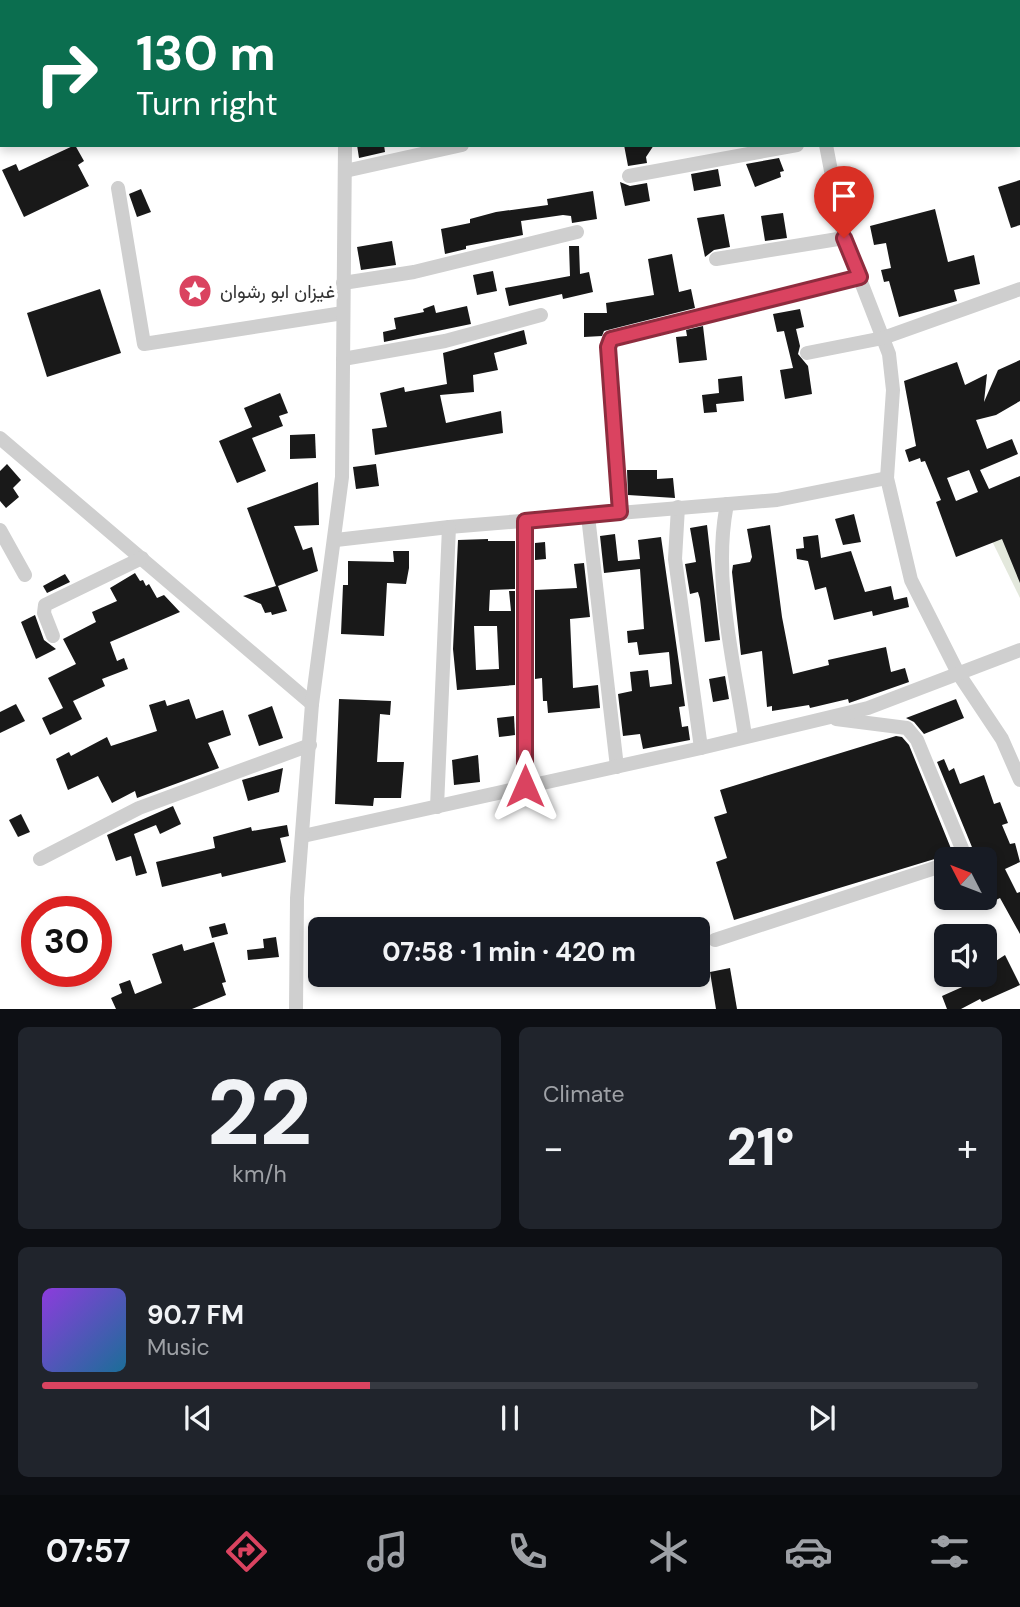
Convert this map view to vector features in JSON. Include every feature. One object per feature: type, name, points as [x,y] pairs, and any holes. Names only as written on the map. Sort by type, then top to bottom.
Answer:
[{"type":"street","points":[[296,1009],[297,898],[312,704],[336,540],[342,477],[345,147]]},
{"type":"street","points":[[345,170],[453,147]]},
{"type":"street","points":[[629,176],[786,147]]},
{"type":"street","points":[[826,147],[844,238],[889,354],[893,390],[887,478],[911,580],[958,673],[1002,738],[1020,780]]},
{"type":"street","points":[[118,188],[144,344],[343,313]]},
{"type":"street","points":[[343,283],[414,272],[577,232]]},
{"type":"street","points":[[716,259],[844,238]]},
{"type":"street","points":[[620,512],[608,347],[611,339],[860,277]]},
{"type":"street","points":[[807,353],[883,338],[1020,289]]},
{"type":"street","points":[[342,359],[445,341],[541,315]]},
{"type":"street","points":[[0,438],[312,704]]},
{"type":"street","points":[[336,540],[449,527],[777,500],[887,478]]},
{"type":"street","points":[[727,503],[720,536],[722,578],[745,736]]},
{"type":"street","points":[[678,507],[675,559],[701,748]]},
{"type":"street","points":[[588,516],[617,767]]},
{"type":"street","points":[[525,521],[525,786]]},
{"type":"street","points":[[438,807],[449,527]]},
{"type":"street","points":[[0,530],[25,575]]},
{"type":"street","points":[[53,636],[44,613],[45,605],[142,558]]},
{"type":"street","points":[[303,836],[701,748],[868,708],[1020,650]]},
{"type":"street","points":[[824,718],[908,728],[917,740],[960,847]]},
{"type":"street","points":[[40,859],[139,808],[310,745]]},
{"type":"street","points":[[715,940],[934,868]]},
{"type":"shaded area","points":[[1020,524],[1020,598],[990,537]]},
{"type":"building","points":[[71,147],[76,147],[84,161],[78,165],[89,186],[24,217],[2,170],[16,164],[19,171]]},
{"type":"building","points":[[357,147],[384,147],[385,152],[359,158]]},
{"type":"building","points":[[624,147],[653,147],[646,157],[647,163],[628,166]]},
{"type":"building","points":[[779,158],[784,171],[780,172],[781,177],[755,187],[746,164]]},
{"type":"building","points":[[718,169],[721,186],[694,191],[691,174]]},
{"type":"building","points":[[1020,180],[1020,225],[1011,228],[998,187]]},
{"type":"building","points":[[620,182],[630,186],[647,183],[650,201],[625,206]]},
{"type":"building","points":[[141,189],[151,212],[137,217],[129,194]]},
{"type":"building","points":[[593,191],[597,219],[572,223],[571,216],[563,215],[521,221],[523,235],[466,246],[466,249],[445,254],[441,229],[470,223],[470,219],[496,212],[548,205],[547,199]]},
{"type":"building","points":[[935,209],[948,262],[974,255],[980,284],[954,290],[957,301],[899,317],[889,281],[884,282],[881,270],[891,268],[886,243],[874,245],[870,226]]},
{"type":"building","points":[[783,213],[787,238],[765,241],[761,216]]},
{"type":"building","points":[[724,214],[730,247],[714,250],[705,257],[697,218]]},
{"type":"building","points":[[392,241],[396,265],[361,270],[357,247]]},
{"type":"building","points":[[569,246],[579,246],[580,274],[589,272],[593,292],[563,299],[562,294],[509,306],[505,288],[570,276]]},
{"type":"building","points":[[672,254],[679,292],[691,289],[695,308],[604,331],[602,336],[584,337],[584,313],[607,313],[606,303],[654,295],[648,259]]},
{"type":"building","points":[[493,271],[497,291],[477,295],[473,275]]},
{"type":"building","points":[[100,289],[121,353],[47,377],[27,313]]},
{"type":"building","points":[[434,305],[436,313],[467,306],[471,324],[384,342],[383,332],[396,329],[394,318],[424,312],[423,309]]},
{"type":"building","points":[[800,309],[804,327],[796,329],[800,346],[798,354],[808,366],[812,394],[785,399],[780,370],[793,368],[784,331],[777,332],[773,314]]},
{"type":"building","points":[[703,326],[707,360],[679,363],[676,337],[687,336],[686,330]]},
{"type":"building","points":[[524,330],[527,344],[494,353],[498,370],[473,375],[474,392],[440,395],[446,423],[501,411],[503,433],[375,455],[372,429],[387,427],[380,393],[404,387],[405,392],[447,384],[443,353]]},
{"type":"building","points":[[1020,360],[1020,401],[996,415],[976,420],[987,449],[1012,439],[1018,454],[980,470],[989,489],[1020,476],[1020,583],[1002,539],[956,557],[936,502],[941,500],[925,461],[921,462],[920,458],[909,462],[905,450],[916,446],[904,381],[957,362],[965,385],[987,374],[984,402],[998,370]],"holes":[[[969,470],[978,492],[956,501],[947,478]]]},
{"type":"building","points":[[742,376],[744,401],[716,404],[717,412],[704,413],[702,395],[719,393],[718,379]]},
{"type":"building","points":[[280,393],[288,413],[279,416],[283,426],[252,438],[266,471],[237,483],[219,441],[252,427],[244,408]]},
{"type":"building","points":[[315,434],[316,458],[290,459],[290,435]]},
{"type":"building","points":[[7,464],[21,480],[13,488],[19,497],[6,508],[0,501],[0,471]]},
{"type":"building","points":[[376,464],[379,486],[356,489],[353,467]]},
{"type":"building","points":[[627,470],[657,470],[657,479],[673,478],[675,498],[628,495]]},
{"type":"building","points":[[318,482],[319,525],[294,526],[303,550],[312,547],[318,571],[278,586],[287,611],[272,615],[271,612],[265,613],[261,604],[243,596],[276,586],[247,508]]},
{"type":"building","points":[[854,514],[861,542],[843,545],[835,519]]},
{"type":"building","points":[[707,525],[720,640],[705,642],[700,599],[698,592],[690,594],[685,564],[696,562],[690,528]]},
{"type":"building","points":[[770,525],[782,617],[793,674],[829,665],[828,660],[886,647],[891,672],[905,668],[909,682],[849,703],[848,699],[810,708],[809,705],[772,711],[772,706],[767,707],[762,651],[741,655],[732,572],[733,565],[750,562],[752,557],[747,529]]},
{"type":"building","points":[[615,534],[618,561],[640,559],[638,540],[661,537],[685,706],[679,707],[682,727],[688,726],[690,740],[643,749],[640,734],[623,736],[618,694],[632,691],[630,672],[648,670],[650,687],[672,684],[669,652],[639,655],[637,642],[628,643],[627,631],[644,629],[640,569],[604,573],[600,536]]},
{"type":"building","points":[[818,535],[821,558],[851,551],[865,592],[891,586],[894,600],[907,597],[909,607],[873,616],[872,611],[834,620],[826,587],[815,590],[808,561],[797,559],[796,549],[804,548],[803,537]]},
{"type":"building","points":[[458,540],[515,541],[515,589],[490,590],[489,611],[511,611],[509,591],[515,591],[515,685],[457,690],[453,649]],"holes":[[[474,626],[497,626],[499,669],[476,670]]]},
{"type":"building","points":[[545,542],[546,559],[535,560],[535,543]]},
{"type":"building","points":[[393,551],[409,551],[409,568],[406,584],[387,583],[384,636],[341,634],[343,585],[348,585],[348,561],[394,562]]},
{"type":"building","points":[[584,563],[590,617],[570,619],[573,688],[598,685],[600,708],[548,713],[547,701],[543,701],[542,678],[535,679],[535,590],[577,588],[574,564]]},
{"type":"building","points":[[135,573],[146,586],[149,584],[157,598],[164,595],[180,612],[110,642],[117,661],[124,658],[128,669],[102,679],[105,686],[73,701],[82,719],[50,735],[42,718],[63,708],[48,678],[76,664],[63,639],[96,622],[92,612],[117,601],[110,588]]},
{"type":"building","points":[[65,574],[70,582],[47,593],[43,586]]},
{"type":"building","points":[[35,615],[44,640],[56,649],[36,659],[21,622]]},
{"type":"building","points":[[725,676],[729,699],[713,702],[709,679]]},
{"type":"building","points":[[189,699],[196,719],[223,710],[231,735],[208,743],[219,768],[137,798],[135,791],[112,803],[98,776],[68,790],[56,759],[69,752],[71,756],[107,737],[111,746],[157,731],[149,705],[165,700],[167,706]]},
{"type":"building","points":[[339,699],[391,701],[390,715],[380,714],[377,762],[404,762],[401,798],[374,798],[373,806],[335,804]]},
{"type":"building","points":[[956,699],[964,718],[924,734],[914,722],[906,718]]},
{"type":"building","points":[[16,704],[25,721],[0,733],[0,712]]},
{"type":"building","points":[[272,706],[283,738],[259,746],[248,715]]},
{"type":"building","points":[[514,716],[515,735],[499,737],[497,718]]},
{"type":"building","points":[[896,736],[902,737],[909,745],[950,847],[934,847],[934,859],[734,920],[716,862],[727,858],[714,817],[727,813],[720,790]]},
{"type":"building","points":[[478,755],[480,782],[454,785],[452,760]]},
{"type":"building","points":[[944,759],[949,771],[954,768],[960,784],[984,775],[994,804],[1000,802],[1008,823],[1002,825],[1010,844],[1015,843],[1020,862],[1005,869],[1017,893],[1020,892],[1020,934],[1000,898],[998,899],[998,847],[972,847],[937,762]]},
{"type":"building","points":[[283,768],[279,792],[248,801],[242,780]]},
{"type":"building","points":[[173,806],[181,824],[160,834],[156,825],[134,834],[147,873],[136,876],[131,856],[116,861],[107,835]]},
{"type":"building","points":[[21,814],[30,832],[18,837],[9,820]]},
{"type":"building","points":[[287,825],[289,836],[280,838],[286,862],[162,887],[156,862],[215,848],[213,837],[251,827],[252,831]]},
{"type":"building","points":[[225,923],[228,934],[212,938],[209,927]]},
{"type":"building","points":[[276,937],[279,957],[248,960],[247,950],[264,948],[263,939]]},
{"type":"building","points":[[214,942],[226,982],[222,983],[226,995],[192,1009],[116,1009],[111,998],[122,993],[119,984],[130,980],[135,994],[162,983],[152,954],[182,944],[184,951]]},
{"type":"building","points":[[1005,955],[1020,985],[982,1002],[980,999],[961,1009],[947,1009],[942,996],[962,987],[997,987],[997,960]]},
{"type":"building","points":[[730,968],[737,1009],[716,1009],[710,972]]},
{"type":"place","name":"غيزان ابو رشوان","points":[[195,291]]},
{"type":"route","points":[[525,786],[525,521],[620,512],[608,347],[611,339],[718,310],[860,277],[844,238]]}]
